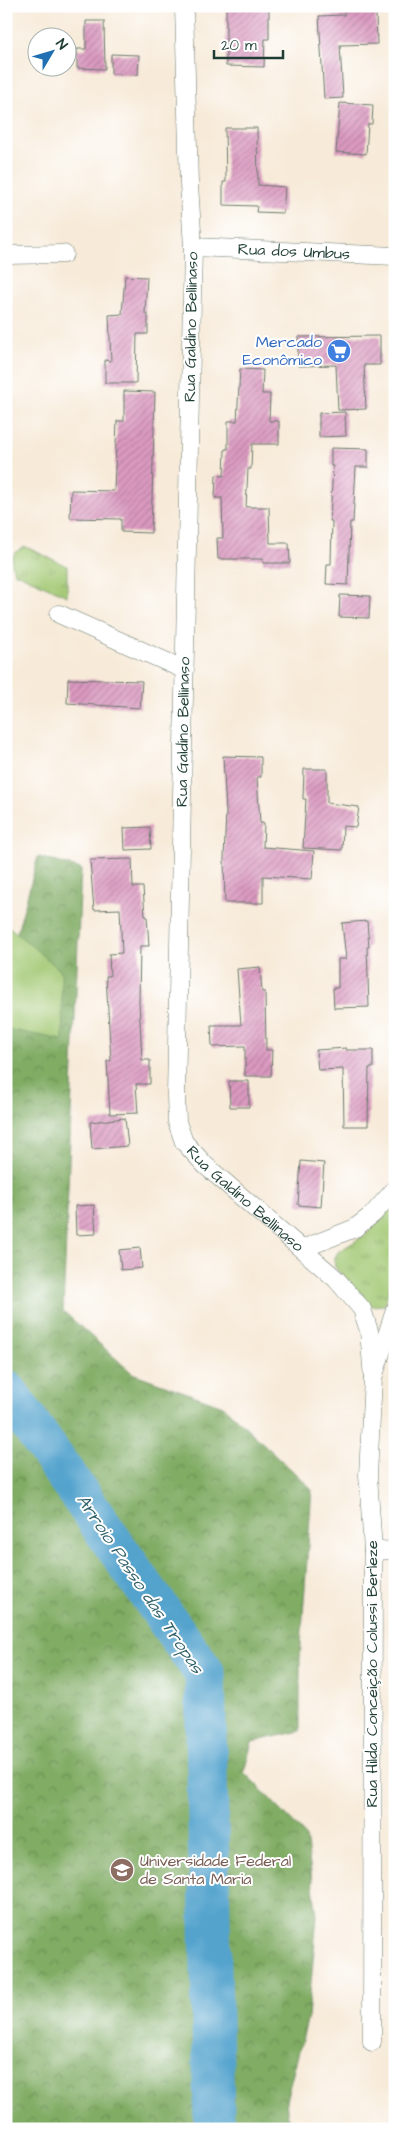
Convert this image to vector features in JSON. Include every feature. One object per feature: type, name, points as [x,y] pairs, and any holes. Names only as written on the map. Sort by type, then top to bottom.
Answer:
[{"type":"street","name":"Rua Galdino Bellinaso","points":[[184,6],[189,184],[193,247],[177,1122],[184,1142],[205,1165],[336,1279],[362,1309],[369,1330],[373,1378]]},
{"type":"street","name":"Rua dos Umbus","points":[[193,247],[395,256]]},
{"type":"street","points":[[6,255],[64,254]]},
{"type":"street","points":[[59,614],[185,670]]},
{"type":"street","points":[[302,1249],[354,1228],[373,1214],[395,1190]]},
{"type":"street","points":[[364,1316],[394,1311]]},
{"type":"street","name":"Rua Hilda Conceição Colussi Berleze","points":[[372,2042],[373,1550],[368,1475],[373,1378],[394,1311]]},
{"type":"street","points":[[373,1550],[395,1550]]},
{"type":"green space","points":[[26,547],[67,566],[67,596],[14,572],[13,556]]},
{"type":"green space","name":"Universidade Federal de Santa Maria","points":[[38,857],[81,869],[63,1311],[132,1373],[223,1406],[312,1489],[300,1658],[300,1731],[252,1742],[244,1772],[306,1836],[317,1916],[308,2017],[286,2100],[289,2129],[6,2129],[6,940],[17,933]]},
{"type":"green space","points":[[6,924],[61,971],[63,1040],[6,1029]]},
{"type":"green space","points":[[393,1205],[394,1270],[385,1305],[367,1306],[335,1267],[334,1259],[338,1252],[365,1235]]},
{"type":"building","points":[[226,6],[269,6],[269,39],[265,39],[264,67],[226,66]]},
{"type":"building","points":[[344,6],[372,6],[372,14],[376,14],[377,44],[340,45],[343,98],[324,99],[319,16],[344,15]]},
{"type":"building","points":[[86,21],[104,21],[105,69],[78,68],[78,49],[86,49]]},
{"type":"building","points":[[111,54],[139,55],[138,75],[111,74]]},
{"type":"building","points":[[340,103],[373,105],[372,124],[368,124],[366,154],[336,152]]},
{"type":"building","points":[[225,128],[257,128],[258,185],[285,187],[283,213],[256,212],[257,206],[223,205],[223,182],[226,182]]},
{"type":"building","points":[[125,276],[147,277],[145,314],[148,314],[148,334],[137,334],[136,383],[105,383],[105,360],[111,361],[109,315],[122,314]]},
{"type":"building","name":"Mercado Econômico","points":[[380,336],[380,365],[364,365],[366,409],[338,410],[336,365],[298,366],[298,337]]},
{"type":"building","points":[[240,369],[263,370],[262,394],[270,394],[269,421],[279,421],[279,444],[252,444],[251,469],[248,469],[246,507],[269,507],[270,543],[289,543],[290,563],[263,563],[263,559],[218,559],[217,538],[223,538],[222,498],[215,498],[216,475],[224,476],[225,449],[228,449],[228,421],[237,421]]},
{"type":"building","points":[[124,391],[155,392],[151,533],[121,532],[121,519],[70,518],[71,490],[114,491],[117,421],[124,421]]},
{"type":"building","points":[[345,412],[346,436],[319,437],[319,413]]},
{"type":"building","points":[[331,448],[368,449],[368,467],[356,467],[353,522],[350,522],[348,585],[326,584],[327,564],[331,564],[332,521],[330,521],[333,466],[331,466]]},
{"type":"building","points":[[340,595],[370,596],[369,618],[339,617]]},
{"type":"building","points":[[68,679],[142,681],[140,708],[67,703]]},
{"type":"building","points":[[223,756],[261,757],[261,777],[257,777],[260,823],[264,823],[263,847],[314,851],[312,879],[263,876],[263,903],[225,903],[226,812]]},
{"type":"building","points":[[304,769],[327,769],[327,803],[359,807],[356,827],[343,826],[342,850],[303,848],[306,799],[303,799]]},
{"type":"building","points":[[150,827],[151,849],[125,850],[124,828]]},
{"type":"building","points":[[132,859],[133,887],[143,887],[145,916],[147,916],[149,946],[140,946],[139,1001],[142,1060],[150,1060],[150,1084],[136,1084],[138,1113],[110,1114],[107,1061],[111,1061],[106,976],[110,976],[109,954],[122,953],[120,909],[94,910],[90,860]]},
{"type":"building","points":[[367,921],[369,1007],[334,1008],[333,988],[338,988],[338,959],[346,959],[342,923]]},
{"type":"building","points":[[260,967],[262,992],[265,992],[266,1050],[272,1050],[271,1076],[245,1076],[245,1046],[212,1047],[211,1025],[241,1025],[237,969]]},
{"type":"building","points":[[346,1048],[346,1050],[373,1050],[373,1068],[369,1068],[368,1126],[344,1126],[343,1069],[318,1070],[316,1050]]},
{"type":"building","points":[[229,1081],[249,1081],[249,1107],[230,1107]]},
{"type":"building","points":[[125,1118],[128,1146],[92,1149],[90,1122]]},
{"type":"building","points":[[301,1161],[324,1163],[321,1207],[298,1205]]},
{"type":"building","points":[[94,1205],[96,1234],[76,1235],[75,1206]]},
{"type":"building","points":[[140,1248],[142,1268],[121,1270],[119,1250]]},
{"type":"waterway","name":"Arroio Passo das Tropas","points":[[6,1390],[205,1674],[214,2118],[217,2129]]},
{"type":"place","name":"Mercado Econômico","points":[[339,351]]},
{"type":"place","name":"Universidade Federal de Santa Maria","points":[[122,1870]]}]
